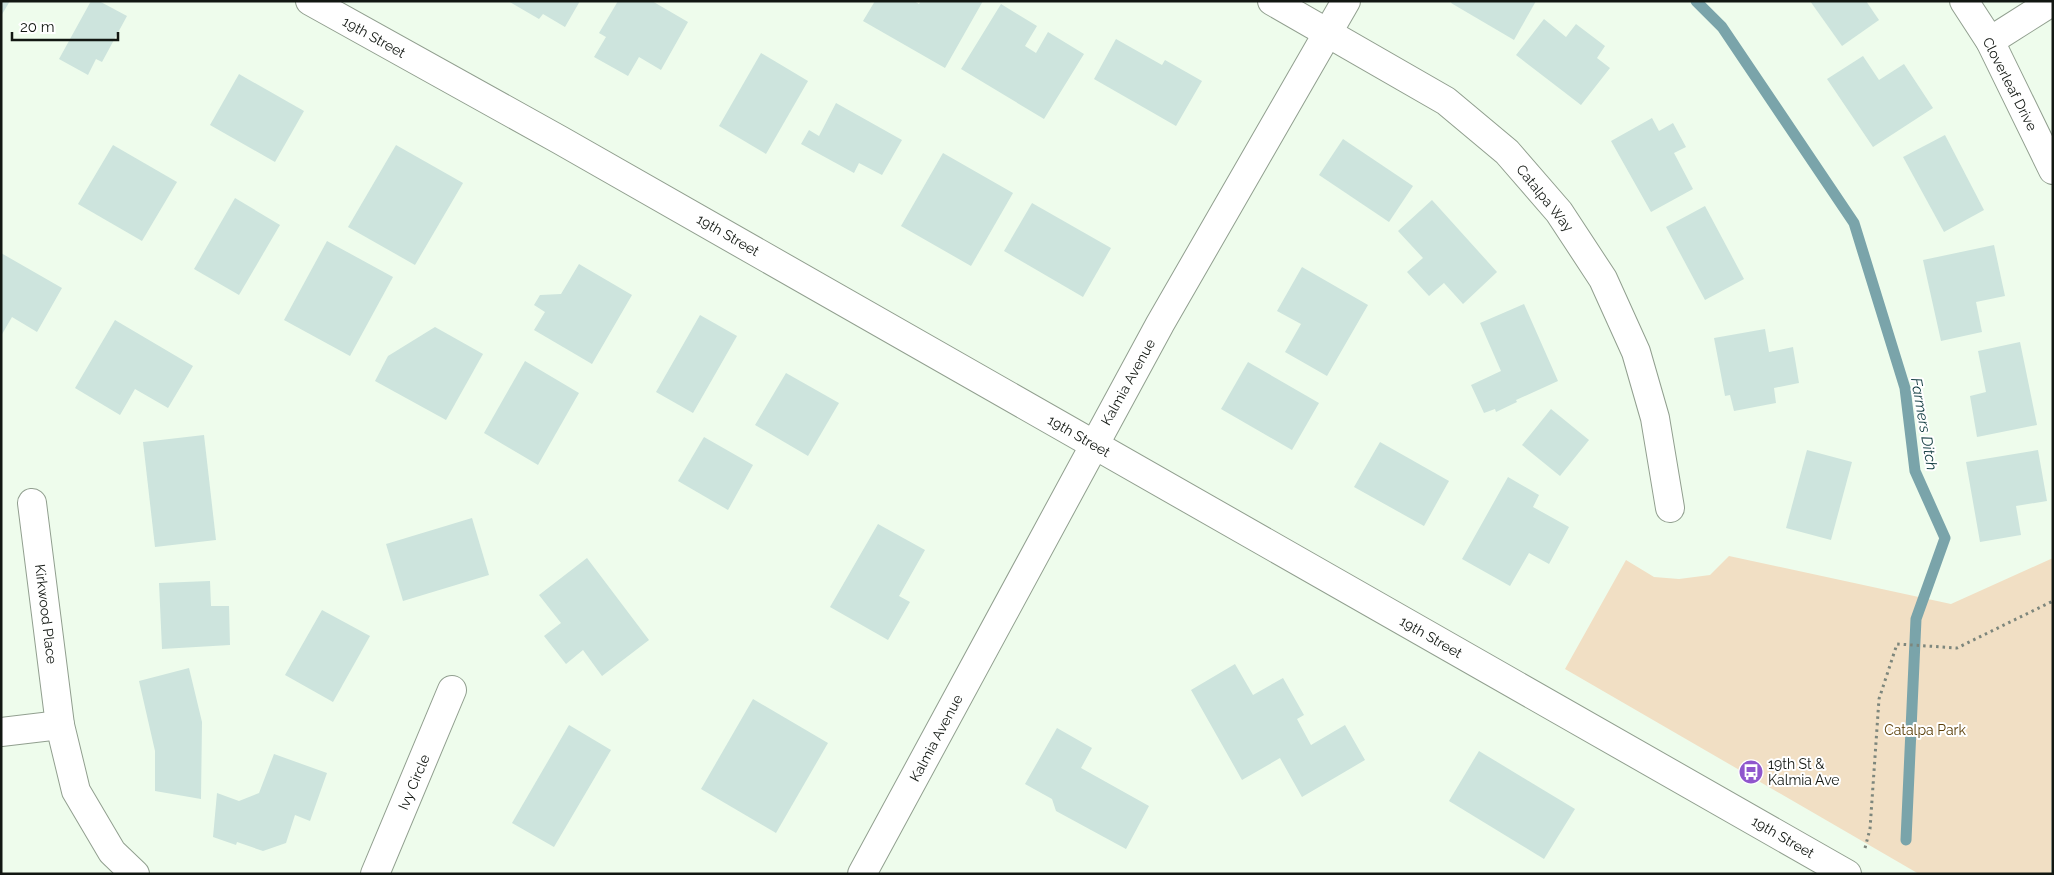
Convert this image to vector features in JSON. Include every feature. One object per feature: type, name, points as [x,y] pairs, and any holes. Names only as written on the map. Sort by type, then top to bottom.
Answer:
[{"type":"street","name":"19th Street","points":[[310,1],[603,164],[1094,445],[1855,865]]},
{"type":"street","name":"Catalpa Way","points":[[1272,1],[1446,101],[1507,152],[1560,212],[1603,279],[1636,352],[1655,418],[1670,508]]},
{"type":"street","name":"Kalmia Avenue","points":[[862,874],[1160,324],[1346,1]]},
{"type":"street","name":"Cloverleaf Drive","points":[[1964,1],[1990,41],[2053,170]]},
{"type":"street","points":[[1990,41],[2053,1]]},
{"type":"street","name":"Kirkwood Place","points":[[32,503],[60,725],[76,791],[112,852],[135,874]]},
{"type":"street","name":"Ivy Circle","points":[[375,874],[452,690]]},
{"type":"street","points":[[1,732],[60,725]]},
{"type":"path","points":[[1855,865],[1870,829],[1879,699],[1897,644],[1957,648],[2053,601]]},
{"type":"green space","name":"Catalpa Park","points":[[1729,556],[1951,604],[2053,558],[2051,874],[1919,874],[1565,669],[1626,560],[1654,577],[1679,579],[1710,575]]},
{"type":"building","points":[[1,1],[10,1],[1,16]]},
{"type":"building","points":[[91,1],[99,1],[127,16],[102,62],[96,59],[88,75],[59,59]]},
{"type":"building","points":[[508,1],[580,1],[565,27],[543,14],[539,19]]},
{"type":"building","points":[[618,1],[652,1],[688,22],[661,70],[639,57],[628,76],[594,57],[606,37],[599,33]]},
{"type":"building","points":[[875,1],[914,1],[919,4],[921,1],[983,1],[945,68],[863,21]]},
{"type":"building","points":[[1452,1],[1536,1],[1514,40],[1451,3]]},
{"type":"building","points":[[1810,1],[1866,1],[1879,20],[1842,46]]},
{"type":"building","points":[[1001,4],[1037,26],[1025,46],[1036,53],[1048,32],[1084,54],[1044,119],[961,69]]},
{"type":"building","points":[[1544,19],[1566,37],[1576,24],[1605,46],[1597,58],[1610,68],[1581,105],[1516,55]]},
{"type":"building","points":[[1116,39],[1162,65],[1165,60],[1202,81],[1176,126],[1094,79]]},
{"type":"building","points":[[761,53],[808,81],[766,154],[719,126]]},
{"type":"building","points":[[1863,56],[1879,80],[1904,64],[1933,108],[1873,147],[1827,79]]},
{"type":"building","points":[[239,74],[304,111],[275,162],[210,125]]},
{"type":"building","points":[[836,103],[902,140],[882,175],[859,163],[854,173],[801,144],[809,130],[819,136]]},
{"type":"building","points":[[1652,118],[1659,131],[1673,123],[1686,147],[1674,153],[1693,189],[1651,212],[1611,141]]},
{"type":"building","points":[[1945,135],[1984,210],[1944,232],[1903,157]]},
{"type":"building","points":[[1343,139],[1413,186],[1389,222],[1319,175]]},
{"type":"building","points":[[113,145],[177,182],[142,241],[78,204]]},
{"type":"building","points":[[396,145],[463,183],[415,265],[348,227]]},
{"type":"building","points":[[943,153],[1013,193],[971,266],[901,226]]},
{"type":"building","points":[[235,198],[280,225],[239,295],[194,269]]},
{"type":"building","points":[[1432,200],[1497,272],[1463,304],[1444,283],[1429,296],[1407,272],[1423,258],[1398,231]]},
{"type":"building","points":[[1032,203],[1111,248],[1083,297],[1004,251]]},
{"type":"building","points":[[1705,206],[1744,279],[1705,300],[1666,227]]},
{"type":"building","points":[[327,241],[393,277],[350,356],[284,320]]},
{"type":"building","points":[[1994,245],[2005,296],[1976,302],[1982,332],[1941,341],[1923,260]]},
{"type":"building","points":[[1,253],[62,288],[37,332],[12,317],[1,336]]},
{"type":"building","points":[[579,264],[632,295],[592,364],[534,330],[545,312],[534,305],[540,295],[561,294]]},
{"type":"building","points":[[1302,267],[1368,305],[1327,376],[1285,352],[1301,324],[1277,311]]},
{"type":"building","points":[[1524,304],[1558,381],[1516,400],[1517,402],[1496,412],[1495,409],[1484,413],[1471,385],[1501,371],[1480,323]]},
{"type":"building","points":[[700,315],[737,336],[693,413],[656,392]]},
{"type":"building","points":[[115,320],[193,366],[168,408],[135,389],[120,415],[75,388]]},
{"type":"building","points":[[435,327],[483,354],[446,420],[375,381],[388,356]]},
{"type":"building","points":[[1765,329],[1769,352],[1793,347],[1799,383],[1774,388],[1776,403],[1734,411],[1730,395],[1725,396],[1714,338]]},
{"type":"building","points":[[2020,342],[2037,425],[1977,437],[1970,396],[1986,392],[1978,351]]},
{"type":"building","points":[[525,361],[579,393],[538,465],[484,433]]},
{"type":"building","points":[[1248,362],[1319,403],[1292,450],[1221,409]]},
{"type":"building","points":[[786,373],[839,403],[808,456],[755,425]]},
{"type":"building","points":[[1551,409],[1589,440],[1560,476],[1522,445]]},
{"type":"building","points":[[204,435],[216,540],[155,547],[143,442]]},
{"type":"building","points":[[704,437],[753,465],[728,510],[678,481]]},
{"type":"building","points":[[1380,442],[1449,481],[1424,526],[1354,487]]},
{"type":"building","points":[[1807,450],[1852,462],[1831,540],[1786,528]]},
{"type":"building","points":[[2038,450],[2047,501],[2016,506],[2021,535],[1980,542],[1966,462]]},
{"type":"building","points":[[1508,477],[1539,495],[1533,507],[1569,527],[1549,564],[1529,553],[1510,586],[1462,559]]},
{"type":"building","points":[[472,518],[489,575],[403,601],[386,544]]},
{"type":"building","points":[[878,524],[925,550],[899,596],[910,602],[888,640],[830,607]]},
{"type":"building","points":[[587,558],[649,640],[602,676],[583,650],[566,664],[544,636],[561,623],[539,595]]},
{"type":"building","points":[[210,581],[211,606],[229,606],[230,645],[162,649],[159,583]]},
{"type":"building","points":[[322,610],[370,636],[333,702],[285,675]]},
{"type":"building","points":[[1235,664],[1253,695],[1283,678],[1304,715],[1297,719],[1311,745],[1345,725],[1365,760],[1302,797],[1280,758],[1242,780],[1191,690]]},
{"type":"building","points":[[189,668],[202,722],[201,799],[155,791],[155,751],[139,681]]},
{"type":"building","points":[[753,699],[828,743],[776,833],[701,789]]},
{"type":"building","points":[[569,725],[611,750],[554,847],[512,823]]},
{"type":"building","points":[[1057,728],[1092,748],[1081,768],[1149,806],[1126,849],[1056,811],[1052,799],[1025,784]]},
{"type":"building","points":[[1479,751],[1575,809],[1544,859],[1449,801]]},
{"type":"building","points":[[274,754],[327,773],[310,821],[295,815],[286,843],[263,851],[237,842],[236,845],[213,837],[217,793],[239,801],[259,793]]},
{"type":"waterway","name":"Farmers Ditch","points":[[1696,1],[1722,27],[1854,223],[1905,388],[1915,471],[1945,538],[1916,619],[1906,840]]},
{"type":"place","name":"19th St & Kalmia Ave","points":[[1751,772]]}]
